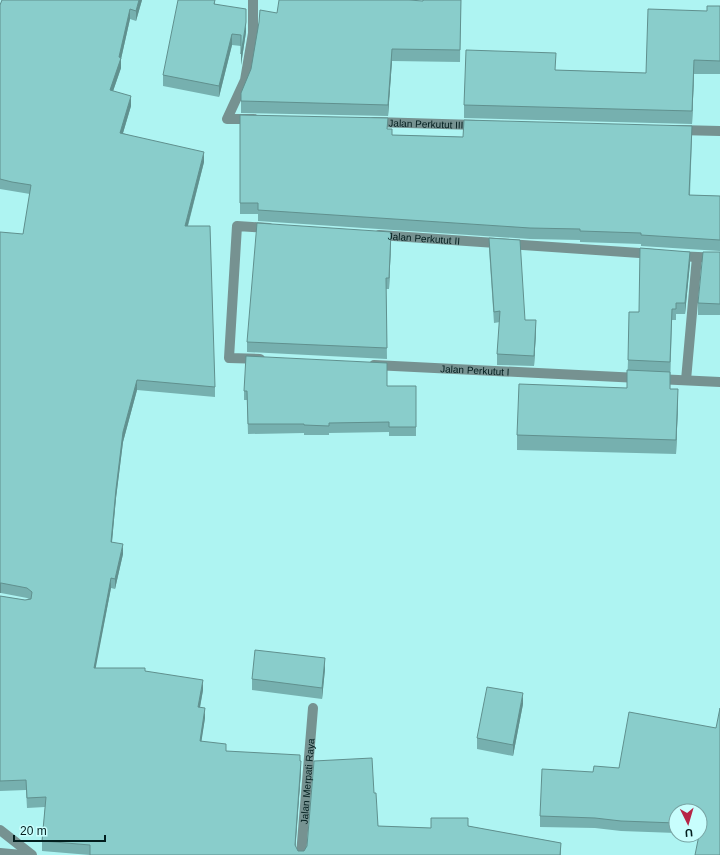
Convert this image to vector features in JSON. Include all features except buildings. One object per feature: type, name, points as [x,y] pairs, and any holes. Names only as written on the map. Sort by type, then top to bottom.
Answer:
[{"type":"street","points":[[253,0],[253,33],[245,80],[227,119],[267,120]]},
{"type":"street","name":"Jalan Perkutut III","points":[[362,122],[490,125]]},
{"type":"street","points":[[664,130],[720,131]]},
{"type":"street","points":[[268,360],[229,358],[237,226],[276,228]]},
{"type":"street","name":"Jalan Perkutut II","points":[[372,235],[720,258]]},
{"type":"street","points":[[686,380],[697,257]]},
{"type":"street","name":"Jalan Perkutut I","points":[[363,364],[720,382]]},
{"type":"street","name":"Jalan Merpati Raya","points":[[302,855],[313,708]]},
{"type":"street","points":[[0,830],[32,855]]},
{"type":"street","points":[[1,853],[22,855]]}]
